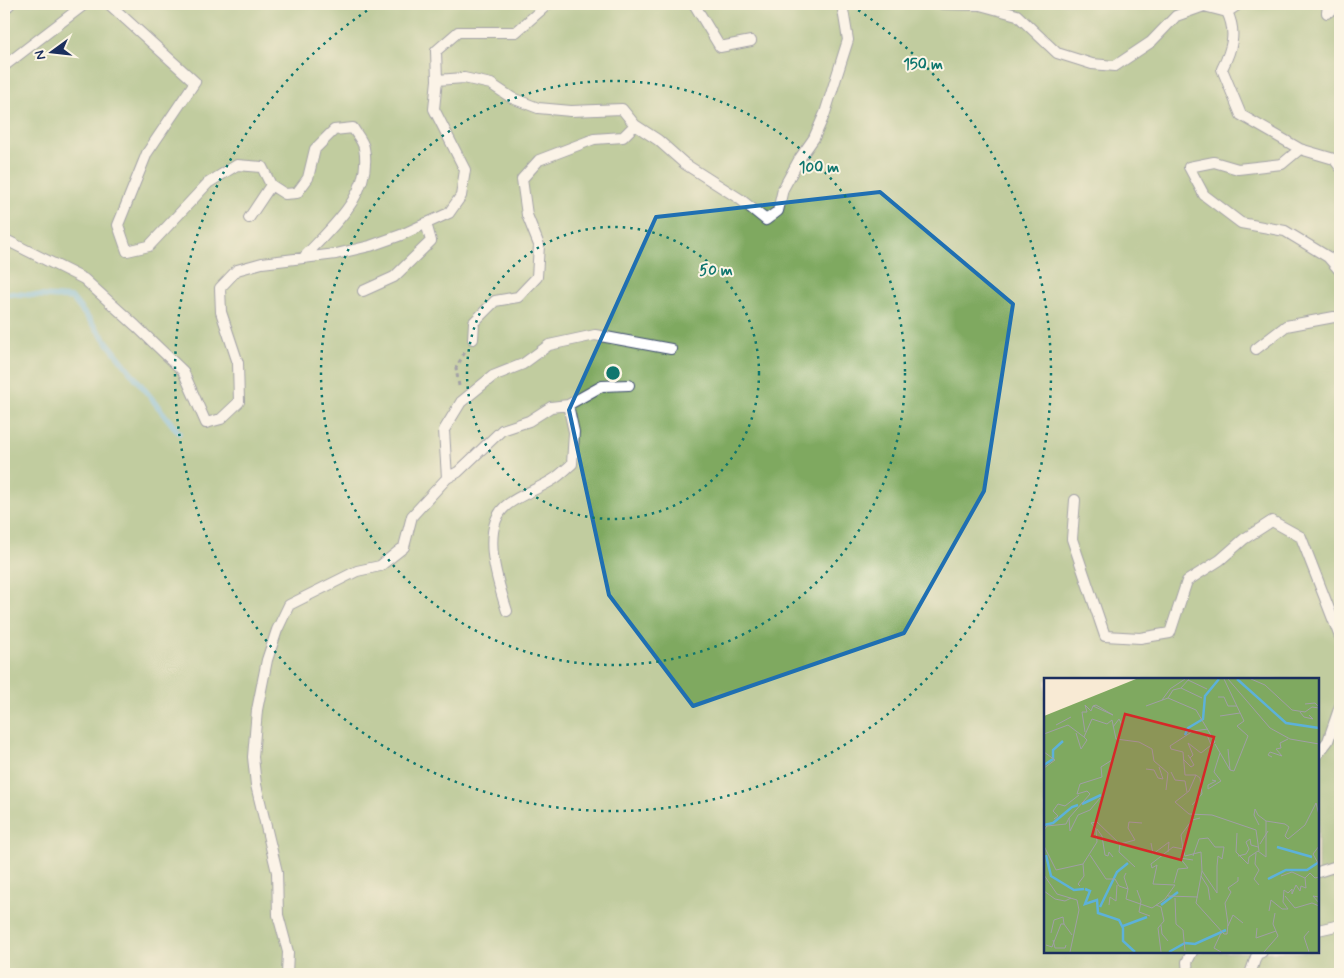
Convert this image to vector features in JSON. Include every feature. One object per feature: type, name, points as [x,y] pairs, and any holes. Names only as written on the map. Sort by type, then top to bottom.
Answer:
[{"type":"lane","points":[[4,10],[10,4]]},
{"type":"lane","points":[[4,66],[85,4]]},
{"type":"lane","points":[[109,4],[195,82],[147,153],[118,225],[127,251],[149,246],[208,183],[237,165],[262,167],[271,185],[285,194],[298,193],[308,178],[315,149],[334,130],[353,128],[364,147],[365,175],[349,209],[305,256]]},
{"type":"lane","points":[[4,239],[84,279],[183,371],[206,423],[221,419],[239,402],[238,363],[221,312],[220,288],[237,270],[262,263],[305,256],[336,254],[370,246],[401,236],[449,213],[461,196],[466,170],[434,109],[437,80],[436,51],[458,32],[516,32],[548,4]]},
{"type":"lane","points":[[694,4],[720,47],[750,41]]},
{"type":"lane","points":[[437,80],[464,78],[491,84],[512,98],[538,108],[571,111],[622,109],[635,125],[658,140],[685,164],[740,199],[766,220],[778,210],[783,189],[800,158],[814,138],[825,113],[834,78],[848,40],[842,4]]},
{"type":"lane","points":[[942,4],[980,6],[1017,16],[1057,53],[1092,64],[1116,66],[1151,42],[1176,16],[1204,6],[1227,12]]},
{"type":"lane","points":[[1227,12],[1238,4]]},
{"type":"lane","points":[[1328,4],[1327,13],[1340,5]]},
{"type":"lane","points":[[1227,12],[1232,23],[1232,47],[1222,68],[1241,115],[1300,149],[1334,159],[1340,167]]},
{"type":"lane","points":[[473,339],[474,322],[495,301],[518,296],[537,277],[538,245],[528,215],[522,179],[539,160],[594,139],[623,137],[635,125]]},
{"type":"lane","points":[[1300,149],[1282,164],[1238,169],[1214,162],[1189,167],[1204,195],[1242,223],[1285,231],[1328,257],[1340,271]]},
{"type":"lane","points":[[249,218],[271,185]]},
{"type":"lane","points":[[363,291],[394,277],[431,240],[426,224]]},
{"type":"lane","points":[[1256,349],[1286,326],[1334,317],[1340,318]]},
{"type":"lane","points":[[447,478],[444,430],[461,402],[493,376],[523,364],[549,345],[595,335],[671,349]]},
{"type":"lane","points":[[287,974],[288,952],[278,915],[276,872],[256,785],[253,757],[257,710],[267,660],[277,630],[289,605],[357,571],[380,566],[404,547],[412,516],[447,478],[458,472],[502,430],[529,421],[551,407],[568,404],[602,386],[629,385]]},
{"type":"lane","points":[[507,611],[497,577],[493,549],[494,523],[505,506],[554,479],[572,464],[574,432],[568,404]]},
{"type":"lane","points":[[1075,500],[1072,539],[1104,636],[1140,638],[1170,633],[1187,581],[1220,560],[1244,539],[1272,521],[1301,537],[1340,637]]},
{"type":"lane","points":[[1319,753],[1328,741],[1340,706]]},
{"type":"lane","points":[[1319,872],[1340,865]]},
{"type":"lane","points":[[1319,930],[1340,925]]},
{"type":"lane","points":[[1188,974],[1187,962],[1192,953]]},
{"type":"lane","points":[[1250,974],[1259,953]]},
{"type":"path","points":[[461,402],[456,368],[473,339]]},
{"type":"highlighted area","points":[[880,192],[1013,304],[984,491],[904,633],[693,706],[609,595],[569,410],[656,217]]},
{"type":"green space","points":[[4,4],[1340,4],[1340,974],[4,974]]},
{"type":"waterway","points":[[4,293],[72,298],[179,433]]}]
